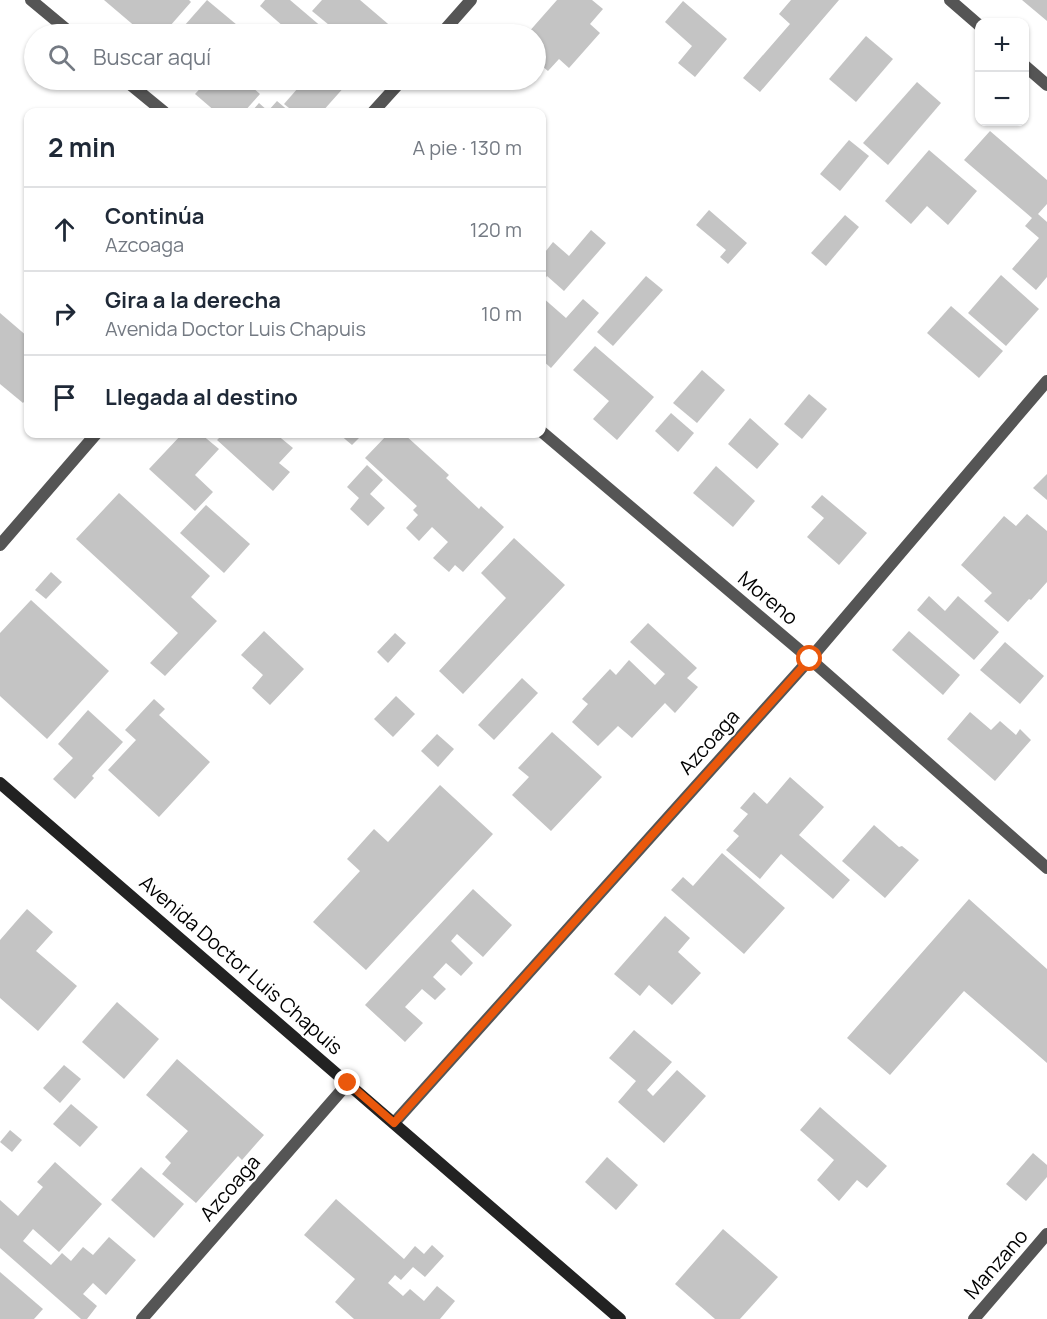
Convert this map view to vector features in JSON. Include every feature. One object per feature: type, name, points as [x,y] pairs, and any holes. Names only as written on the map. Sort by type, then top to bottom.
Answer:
[{"type":"main road","name":"Avenida Doctor Luis Chapuis","points":[[0,783],[620,1319]]},
{"type":"street","points":[[31,0],[60,24]]},
{"type":"street","points":[[450,24],[471,0]]},
{"type":"street","points":[[950,0],[975,22]]},
{"type":"street","points":[[1029,69],[1047,85]]},
{"type":"street","points":[[137,90],[159,108]]},
{"type":"street","points":[[378,108],[393,90]]},
{"type":"street","name":"Azcoaga","points":[[394,1123],[810,659],[1047,381]]},
{"type":"street","name":"Moreno","points":[[546,435],[810,659],[1047,868]]},
{"type":"street","points":[[0,545],[93,438]]},
{"type":"street","name":"Azcoaga","points":[[142,1319],[348,1083]]},
{"type":"street","name":"Manzano","points":[[974,1319],[1047,1234]]},
{"type":"building","points":[[104,0],[189,0],[191,2],[172,24],[132,24]]},
{"type":"building","points":[[207,0],[236,24],[186,24]]},
{"type":"building","points":[[265,0],[290,0],[318,24],[281,24],[260,6]]},
{"type":"building","points":[[322,0],[360,0],[388,24],[328,24],[312,11]]},
{"type":"building","points":[[557,0],[592,0],[603,9],[590,24],[600,33],[569,68],[559,59],[548,71],[546,69],[546,24],[536,24]]},
{"type":"building","points":[[791,0],[839,0],[760,92],[743,78],[790,24],[779,14]]},
{"type":"building","points":[[1022,0],[1047,0],[1047,21]]},
{"type":"building","points":[[683,1],[727,39],[695,77],[678,63],[692,46],[665,22]]},
{"type":"building","points":[[866,36],[893,59],[856,102],[829,79]]},
{"type":"building","points":[[917,82],[941,103],[888,165],[863,143]]},
{"type":"building","points":[[199,90],[255,90],[260,94],[248,108],[211,108],[195,94]]},
{"type":"building","points":[[296,90],[342,90],[326,108],[289,108],[284,104]]},
{"type":"building","points":[[277,101],[285,108],[271,108]]},
{"type":"building","points":[[259,103],[265,108],[255,108]]},
{"type":"building","points":[[990,131],[1047,180],[1047,204],[1038,214],[1047,222],[1047,277],[1036,290],[1012,269],[1039,238],[1025,226],[1032,218],[964,160]]},
{"type":"building","points":[[849,140],[869,156],[840,191],[820,174]]},
{"type":"building","points":[[929,150],[977,191],[948,225],[927,206],[911,224],[885,201]]},
{"type":"building","points":[[709,210],[747,243],[728,264],[720,257],[726,250],[696,225]]},
{"type":"building","points":[[845,215],[859,227],[826,266],[811,253]]},
{"type":"building","points":[[591,230],[606,243],[564,291],[546,277],[546,251],[553,242],[569,256]]},
{"type":"building","points":[[1001,275],[1039,309],[1006,346],[968,313]]},
{"type":"building","points":[[646,276],[663,290],[613,346],[597,332]]},
{"type":"building","points":[[583,299],[599,313],[551,368],[546,364],[546,300],[566,318]]},
{"type":"building","points":[[951,306],[1003,351],[979,378],[927,333]]},
{"type":"building","points":[[0,313],[24,334],[24,402],[0,384]]},
{"type":"building","points":[[595,346],[654,397],[617,440],[593,419],[609,401],[573,370]]},
{"type":"building","points":[[702,370],[725,390],[697,423],[673,403]]},
{"type":"building","points":[[809,394],[827,409],[802,439],[784,424]]},
{"type":"building","points":[[671,413],[694,433],[678,452],[655,431]]},
{"type":"building","points":[[750,418],[779,444],[757,469],[728,444]]},
{"type":"building","points":[[178,438],[206,438],[219,449],[195,475],[213,492],[195,511],[149,469]]},
{"type":"building","points":[[219,438],[281,438],[293,448],[279,463],[290,472],[273,491],[217,440]]},
{"type":"building","points":[[344,438],[359,438],[352,445]]},
{"type":"building","points":[[384,438],[408,438],[449,475],[446,478],[479,509],[481,506],[504,527],[463,572],[455,565],[449,572],[433,558],[448,542],[432,527],[419,541],[406,528],[418,515],[413,510],[417,506],[365,458]]},
{"type":"building","points":[[367,465],[383,480],[370,494],[385,508],[368,526],[350,509],[359,498],[347,487]]},
{"type":"building","points":[[716,466],[755,501],[733,527],[693,493]]},
{"type":"building","points":[[1047,474],[1047,500],[1033,488]]},
{"type":"building","points":[[119,493],[210,576],[191,597],[217,621],[165,676],[150,663],[178,633],[76,539]]},
{"type":"building","points":[[822,495],[867,533],[839,565],[807,537],[824,518],[811,507]]},
{"type":"building","points":[[206,505],[250,544],[224,573],[180,533]]},
{"type":"building","points":[[1027,514],[1047,531],[1047,582],[1008,622],[984,601],[992,593],[961,565],[1004,516],[1016,526]]},
{"type":"building","points":[[514,538],[565,585],[463,694],[439,671],[506,598],[481,573]]},
{"type":"building","points":[[51,572],[62,582],[46,599],[35,590]]},
{"type":"building","points":[[929,596],[945,611],[958,596],[999,632],[974,660],[917,610]]},
{"type":"building","points":[[31,600],[109,671],[47,739],[0,696],[0,633]]},
{"type":"building","points":[[648,623],[697,668],[687,678],[698,687],[675,713],[665,703],[632,738],[618,726],[598,746],[572,722],[588,704],[582,699],[610,669],[616,675],[629,660],[655,685],[665,674],[630,642]]},
{"type":"building","points":[[264,631],[304,669],[270,705],[252,688],[263,675],[241,655]]},
{"type":"building","points":[[909,631],[960,675],[943,695],[892,650]]},
{"type":"building","points":[[395,633],[406,643],[388,663],[377,652]]},
{"type":"building","points":[[1005,642],[1044,676],[1020,704],[980,670]]},
{"type":"building","points":[[522,678],[538,693],[494,740],[478,725]]},
{"type":"building","points":[[396,696],[415,714],[393,737],[374,719]]},
{"type":"building","points":[[154,699],[165,709],[159,715],[210,762],[159,817],[108,770],[136,740],[125,730]]},
{"type":"building","points":[[88,710],[123,742],[92,776],[94,778],[75,799],[53,779],[73,758],[58,744]]},
{"type":"building","points":[[970,712],[991,730],[1000,721],[1016,735],[1020,729],[1031,740],[995,781],[947,739]]},
{"type":"building","points":[[552,732],[602,777],[551,831],[512,795],[529,777],[518,768]]},
{"type":"building","points":[[437,734],[454,749],[438,767],[421,751]]},
{"type":"building","points":[[790,777],[824,807],[799,835],[850,880],[833,899],[781,854],[760,879],[726,850],[739,836],[733,831],[748,814],[740,808],[754,792],[767,804]]},
{"type":"building","points":[[440,785],[493,834],[366,970],[313,922],[360,871],[347,859],[374,829],[388,842]]},
{"type":"building","points":[[874,825],[899,847],[902,846],[919,860],[885,898],[842,861]]},
{"type":"building","points":[[722,853],[785,908],[744,954],[671,890],[683,877],[693,886]]},
{"type":"building","points":[[473,889],[512,925],[483,957],[457,934],[451,941],[473,963],[461,976],[446,963],[433,977],[446,989],[435,1000],[422,989],[405,1007],[423,1023],[405,1042],[365,1005]]},
{"type":"building","points":[[969,899],[1047,969],[1047,1063],[964,991],[890,1075],[847,1038]]},
{"type":"building","points":[[27,909],[53,932],[36,951],[77,986],[38,1031],[0,998],[0,940]]},
{"type":"building","points":[[665,916],[690,938],[678,952],[701,973],[672,1005],[649,985],[640,996],[614,974]]},
{"type":"building","points":[[117,1002],[159,1039],[124,1079],[82,1042]]},
{"type":"building","points":[[634,1030],[672,1062],[647,1090],[653,1096],[677,1070],[706,1096],[664,1143],[618,1102],[636,1081],[609,1058]]},
{"type":"building","points":[[177,1059],[264,1135],[242,1160],[238,1156],[196,1203],[162,1174],[171,1163],[165,1157],[188,1131],[146,1095]]},
{"type":"building","points":[[64,1065],[81,1079],[60,1103],[43,1088]]},
{"type":"building","points":[[71,1104],[98,1127],[80,1147],[53,1124]]},
{"type":"building","points":[[820,1107],[887,1166],[867,1188],[857,1180],[839,1201],[817,1180],[834,1160],[800,1130]]},
{"type":"building","points":[[10,1130],[22,1140],[12,1152],[0,1142]]},
{"type":"building","points":[[1033,1153],[1047,1165],[1047,1177],[1026,1201],[1006,1184]]},
{"type":"building","points":[[607,1157],[638,1185],[616,1210],[585,1182]]},
{"type":"building","points":[[55,1162],[102,1204],[59,1252],[33,1229],[23,1241],[51,1265],[62,1253],[71,1261],[83,1247],[93,1255],[109,1237],[136,1260],[106,1295],[93,1283],[83,1294],[97,1306],[87,1319],[81,1319],[0,1248],[0,1200],[18,1216],[43,1187],[37,1182]]},
{"type":"building","points":[[141,1167],[184,1204],[154,1238],[111,1200]]},
{"type":"building","points":[[336,1199],[404,1259],[415,1246],[424,1254],[432,1245],[444,1256],[425,1277],[413,1267],[401,1280],[395,1275],[388,1283],[403,1296],[410,1289],[424,1301],[437,1286],[455,1301],[440,1319],[354,1319],[335,1302],[355,1279],[304,1235]]},
{"type":"building","points":[[723,1229],[778,1277],[740,1319],[715,1319],[675,1284]]},
{"type":"building","points":[[0,1272],[43,1309],[34,1319],[0,1319]]},
{"type":"route","points":[[348,1083],[394,1123],[810,659]]}]
